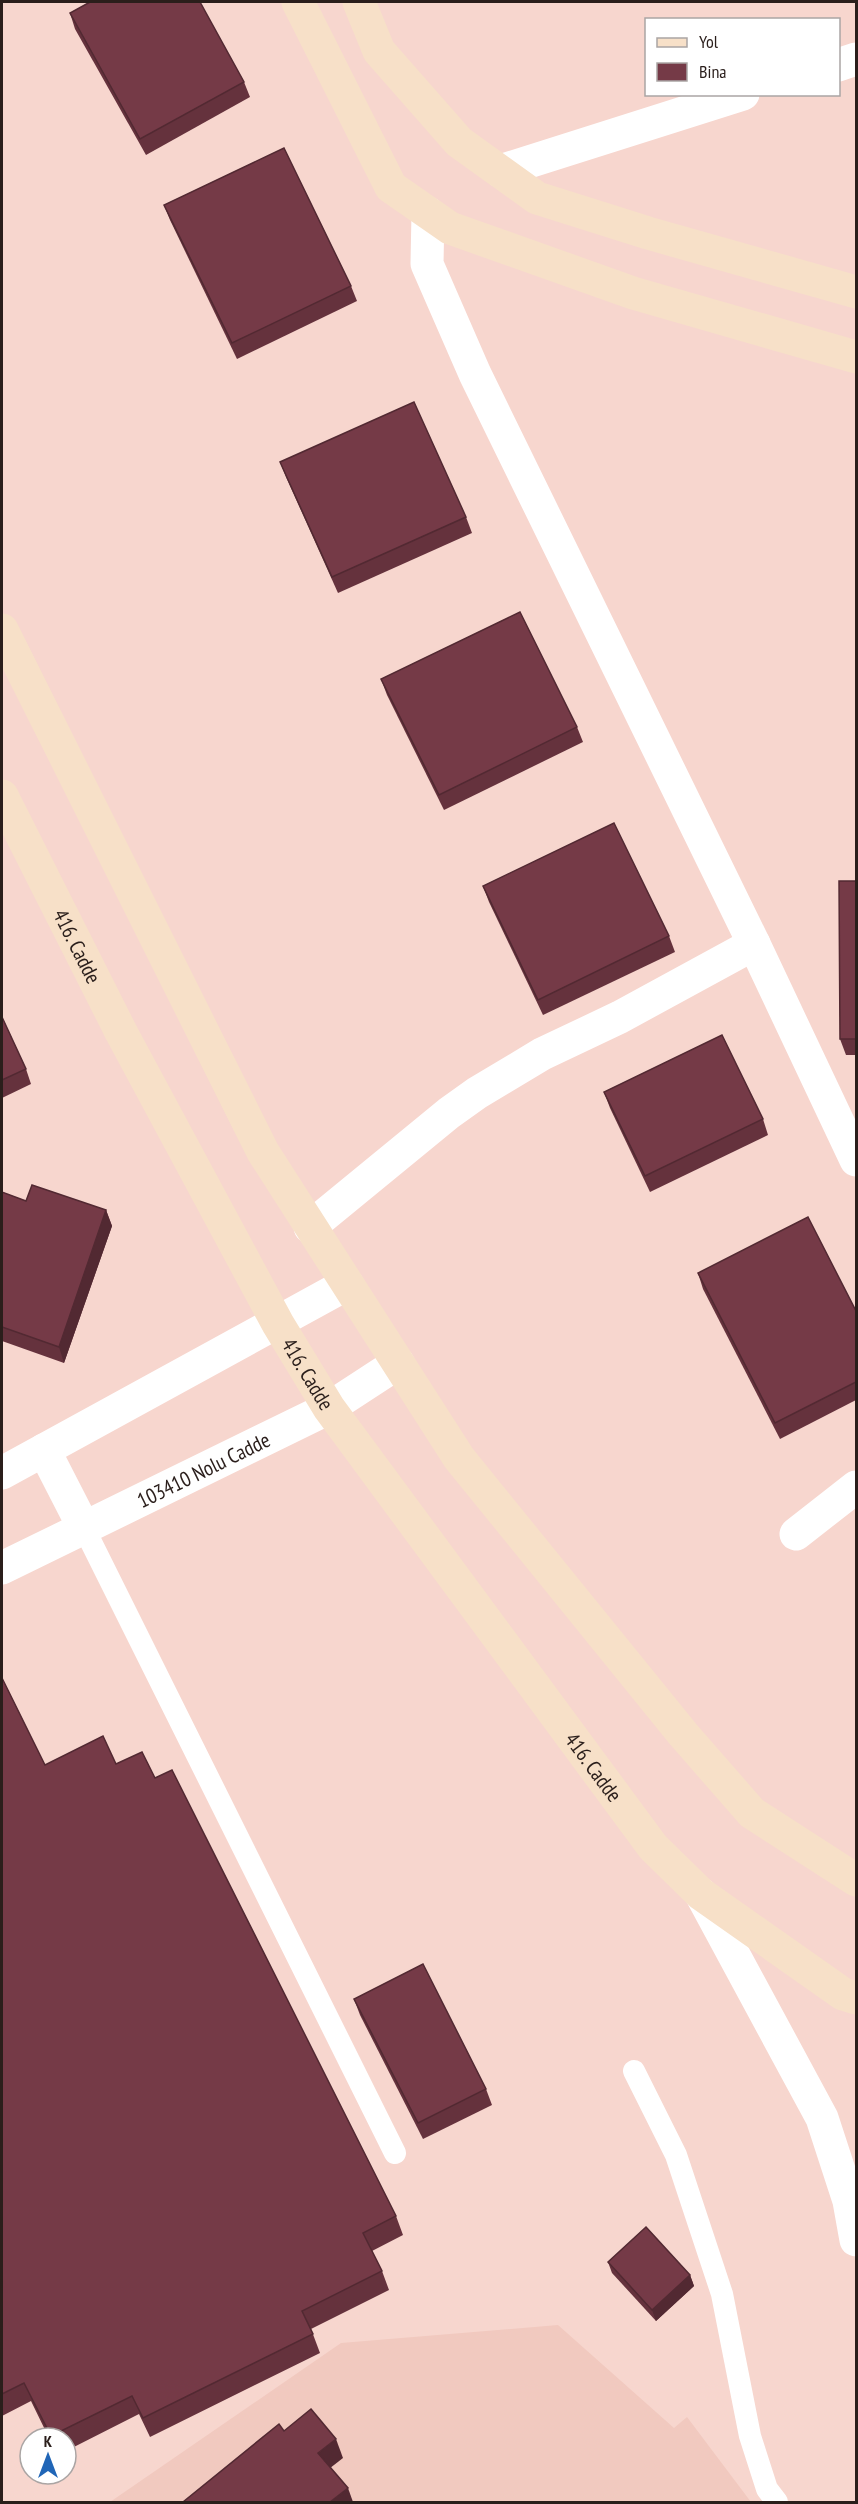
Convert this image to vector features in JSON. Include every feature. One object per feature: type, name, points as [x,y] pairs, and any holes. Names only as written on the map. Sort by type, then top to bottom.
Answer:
[{"type":"main road","points":[[298,2],[391,187],[450,228],[633,293],[856,357]]},
{"type":"main road","points":[[359,2],[379,51],[459,142],[537,198],[648,233],[856,292]]},
{"type":"main road","points":[[2,630],[262,1152],[459,1458],[683,1734],[752,1813],[856,1880]]},
{"type":"main road","name":"416. Cadde","points":[[2,796],[121,1032],[278,1324],[329,1408],[652,1847],[701,1894],[843,1994],[856,1998]]},
{"type":"street","points":[[840,64],[856,59]]},
{"type":"street","points":[[500,171],[737,96]]},
{"type":"street","points":[[428,213],[427,264],[475,374],[754,944],[842,1097],[856,1160]]},
{"type":"street","points":[[310,1227],[431,1126],[477,1093],[542,1054],[620,1017],[754,944]]},
{"type":"street","points":[[2,1473],[278,1324],[347,1284]]},
{"type":"street","name":"103410 Nolu Cadde","points":[[2,1568],[329,1408],[398,1363]]},
{"type":"street","points":[[44,1450],[84,1528]]},
{"type":"street","points":[[796,1534],[856,1487]]},
{"type":"street","name":"416. Cadde","points":[[701,1894],[822,2118],[849,2201],[856,2240]]},
{"type":"lane","points":[[84,1528],[395,2153]]},
{"type":"lane","points":[[634,2071],[680,2166],[722,2294],[750,2436],[767,2489],[777,2502]]},
{"type":"shaded area","points":[[558,2325],[674,2428],[687,2417],[751,2502],[110,2502],[341,2343]]},
{"type":"building","points":[[90,2],[200,2],[244,82],[140,139],[70,13]]},
{"type":"building","points":[[284,148],[351,286],[232,343],[164,205]]},
{"type":"building","points":[[414,402],[466,517],[332,577],[280,462]]},
{"type":"building","points":[[520,612],[577,727],[439,795],[381,679]]},
{"type":"building","points":[[614,823],[669,936],[538,1000],[483,886]]},
{"type":"building","points":[[839,881],[856,881],[856,1039],[840,1039]]},
{"type":"building","points":[[2,1017],[26,1069],[2,1080]]},
{"type":"building","points":[[722,1035],[763,1119],[645,1176],[604,1092]]},
{"type":"building","points":[[32,1185],[106,1210],[59,1347],[2,1327],[2,1192],[26,1201]]},
{"type":"building","points":[[808,1217],[856,1311],[856,1382],[775,1423],[698,1273]]},
{"type":"building","points":[[2,1678],[45,1765],[103,1736],[116,1764],[142,1752],[155,1778],[172,1770],[396,2216],[363,2233],[382,2271],[302,2311],[313,2334],[143,2418],[132,2396],[71,2426],[46,2426],[24,2383],[2,2394]]},
{"type":"building","points":[[423,1964],[486,2089],[418,2123],[354,1999]]},
{"type":"building","points":[[646,2227],[690,2275],[652,2310],[608,2262]]},
{"type":"building","points":[[311,2409],[336,2439],[318,2453],[348,2488],[330,2502],[183,2502],[279,2424],[284,2431]]}]
